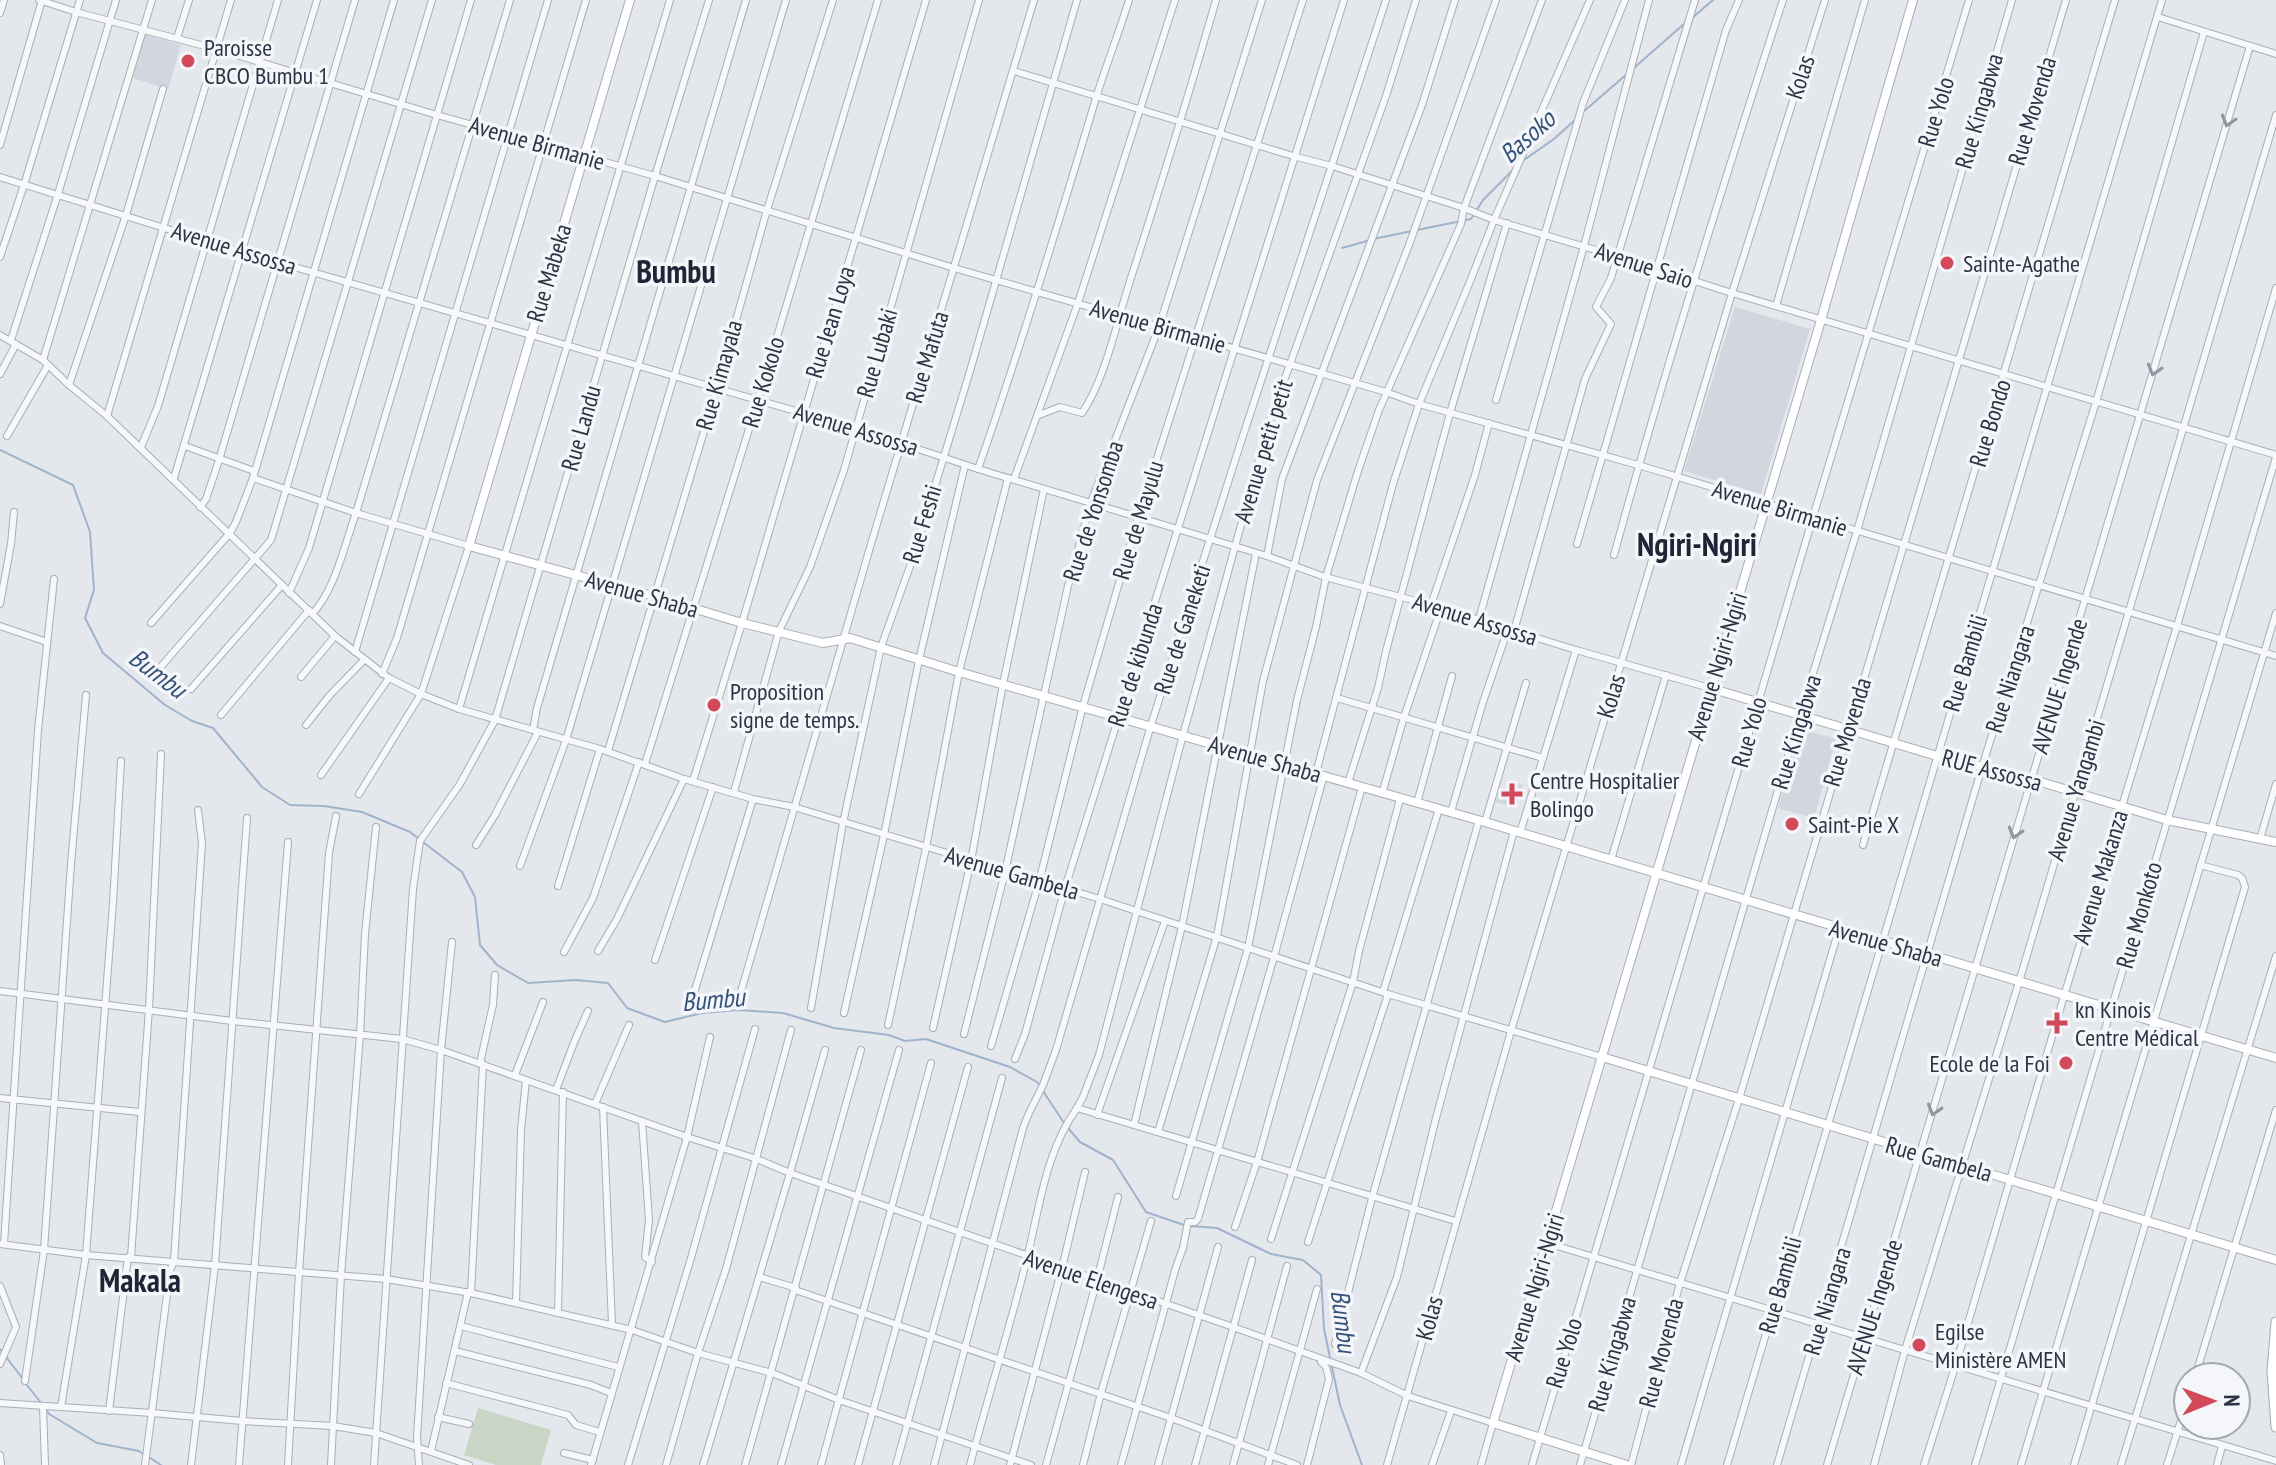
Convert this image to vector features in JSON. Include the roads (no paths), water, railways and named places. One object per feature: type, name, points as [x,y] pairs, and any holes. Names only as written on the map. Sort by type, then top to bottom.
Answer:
[{"type":"main road","points":[[2276,1322],[2272,1393],[2276,1427]]},
{"type":"street","points":[[0,13],[4,0]]},
{"type":"street","points":[[0,145],[41,0]]},
{"type":"street","name":"Avenue Birmanie","points":[[41,0],[621,166],[954,268],[1638,465],[2276,656]]},
{"type":"street","points":[[0,257],[80,0]]},
{"type":"street","points":[[0,374],[14,342],[116,0]]},
{"type":"street","points":[[7,436],[46,362],[152,0]]},
{"type":"street","points":[[177,38],[189,0]]},
{"type":"street","points":[[107,416],[231,0]]},
{"type":"street","points":[[141,447],[158,406],[278,0]]},
{"type":"street","points":[[174,478],[317,0]]},
{"type":"street","points":[[200,507],[206,499],[219,460],[355,0]]},
{"type":"street","points":[[151,623],[230,533],[236,522],[394,0]]},
{"type":"street","points":[[158,670],[269,544],[432,0]]},
{"type":"street","points":[[289,593],[309,548],[471,0]]},
{"type":"street","points":[[221,715],[327,593],[356,513],[510,0]]},
{"type":"street","points":[[355,652],[548,0]]},
{"type":"street","points":[[321,775],[386,676],[586,0]]},
{"type":"street","name":"Rue Mabeka","points":[[469,546],[630,0]]},
{"type":"street","points":[[459,709],[670,0]]},
{"type":"street","name":"Rue Landu","points":[[402,1039],[413,889],[422,839],[460,784],[495,720],[709,0]]},
{"type":"street","points":[[476,845],[495,815],[535,731],[537,708],[746,0]]},
{"type":"street","points":[[520,866],[566,740],[786,0]]},
{"type":"street","name":"Rue Kimayala","points":[[608,751],[767,210],[833,0]]},
{"type":"street","name":"Rue Kokolo","points":[[564,952],[593,898],[695,608],[878,0]]},
{"type":"street","name":"Rue Jean Loya","points":[[693,781],[926,0]]},
{"type":"street","name":"Rue Lubaki","points":[[734,792],[779,631],[810,567],[844,470],[979,0]]},
{"type":"street","name":"Rue Mafuta","points":[[740,995],[1034,0]]},
{"type":"street","name":"Rue Feshi","points":[[811,1008],[843,823],[881,647],[914,555],[1077,0]]},
{"type":"street","points":[[978,469],[1007,387],[1129,0]]},
{"type":"street","points":[[888,1025],[959,672],[1011,479],[1039,415],[1078,303],[1175,0]]},
{"type":"street","points":[[1039,415],[1060,407],[1079,414],[1083,411],[1104,362],[1216,0]]},
{"type":"street","name":"Rue de Yonsomba","points":[[964,1034],[1005,872],[1068,586],[1091,502],[1159,327],[1262,0]]},
{"type":"street","name":"Rue de Mayulu","points":[[991,1046],[1039,882],[1083,706],[1138,518],[1303,0]]},
{"type":"street","name":"Rue de kibunda","points":[[1015,1059],[1025,1034],[1065,888],[1344,0]]},
{"type":"street","name":"Rue de Ganeketi","points":[[934,1465],[1023,1128],[1060,1038],[1151,725],[1386,0]]},
{"type":"street","name":"Avenue petit petit","points":[[970,1465],[1027,1257],[1050,1157],[1061,1132],[1083,1097],[1099,1055],[1270,420],[1358,175],[1416,0]]},
{"type":"street","points":[[1267,556],[1282,479],[1422,105],[1455,0]]},
{"type":"street","points":[[1158,1132],[1217,936],[1263,681],[1317,480],[1427,197],[1496,0]]},
{"type":"street","points":[[1176,1196],[1248,948],[1297,700],[1326,577],[1358,471],[1386,392],[1469,212],[1542,0]]},
{"type":"street","points":[[1121,1465],[1183,1248],[1185,1228],[1188,1222],[1198,1219],[1274,957],[1393,484],[1419,404],[1494,220],[1590,0]]},
{"type":"street","points":[[1496,400],[1583,103],[1625,0]]},
{"type":"street","points":[[1479,619],[1584,246],[1649,0]]},
{"type":"street","points":[[1451,812],[1473,737],[1511,630],[1585,379],[1611,324],[1596,308],[1611,278],[1695,0]]},
{"type":"street","points":[[1577,544],[1726,30],[1739,0]]},
{"type":"street","points":[[1614,555],[1638,465],[1731,158],[1783,0]]},
{"type":"street","name":"Kolas","points":[[1387,1465],[1455,1221],[1676,477],[1825,0]]},
{"type":"street","points":[[1776,306],[1865,0]]},
{"type":"street","name":"Avenue Ngiri-Ngiri","points":[[1493,1423],[1913,0]]},
{"type":"street","name":"Rue Yolo","points":[[1532,1465],[1538,1436],[1969,0]]},
{"type":"street","name":"Rue Kingabwa","points":[[1580,1465],[2012,0]]},
{"type":"street","name":"Rue Movenda","points":[[1629,1465],[1680,1283],[1739,1099],[2066,0]]},
{"type":"street","name":"Rue Bondo","points":[[1863,845],[2115,0]]},
{"type":"street","name":"Rue Bambili","points":[[1727,1465],[2162,0]]},
{"type":"street","points":[[2158,17],[2276,54]]},
{"type":"street","name":"Rue Niangara","points":[[1777,1465],[1982,767],[2096,402],[2204,32]]},
{"type":"street","name":"AVENUE Ingende","points":[[1827,1465],[2250,46]]},
{"type":"street","name":"Avenue Saio","points":[[1014,71],[1332,166],[1494,220],[1732,293],[2276,456]]},
{"type":"street","points":[[69,385],[126,215],[163,89]]},
{"type":"street","name":"Avenue Yangambi","points":[[1874,1465],[1905,1350],[2019,982],[2276,115]]},
{"type":"street","name":"Avenue Assossa","points":[[0,177],[242,252],[902,442],[965,465],[1211,538],[1326,577],[1401,596],[1710,688]]},
{"type":"street","points":[[1348,783],[1372,708],[1450,413],[1507,223]]},
{"type":"street","name":"Avenue Makanza","points":[[1924,1465],[2276,288]]},
{"type":"street","name":"Avenue Gambela","points":[[0,335],[46,362],[107,416],[335,636],[386,676],[421,694],[495,720],[608,751],[684,779],[794,807],[1065,888],[1462,1017],[1602,1057]]},
{"type":"street","points":[[1431,605],[1475,475],[1489,423]]},
{"type":"street","name":"Avenue Shaba","points":[[185,446],[321,501],[428,535],[823,643],[850,638],[1482,821],[2276,1058]]},
{"type":"street","name":"Rue Monkoto","points":[[1975,1465],[2276,456]]},
{"type":"street","points":[[844,1013],[919,660],[965,465]]},
{"type":"street","points":[[933,1028],[971,861],[1003,684],[1044,489]]},
{"type":"street","points":[[0,604],[14,512]]},
{"type":"street","points":[[359,794],[421,694],[469,546]]},
{"type":"street","points":[[1134,1125],[1182,926],[1256,553]]},
{"type":"street","points":[[54,579],[38,730],[2,1244],[86,1255],[386,1279],[470,1293],[632,1330],[698,1353],[772,1373],[839,1400],[975,1446],[1011,1462],[1031,1465]]},
{"type":"street","points":[[191,689],[282,585]]},
{"type":"street","points":[[1382,794],[1441,608]]},
{"type":"street","points":[[2021,1465],[2276,613]]},
{"type":"street","points":[[0,626],[47,642]]},
{"type":"street","points":[[301,677],[335,636]]},
{"type":"street","points":[[1361,1373],[1397,1277],[1462,1017],[1576,650]]},
{"type":"street","points":[[306,725],[364,660]]},
{"type":"street","points":[[1611,860],[1666,675]]},
{"type":"street","points":[[1417,803],[1452,676]]},
{"type":"street","points":[[1335,1344],[1372,1198],[1482,821],[1526,683]]},
{"type":"street","name":"RUE Assossa","points":[[1710,688],[2167,820],[2276,842]]},
{"type":"street","points":[[25,1381],[44,1250],[86,695]]},
{"type":"street","points":[[1337,698],[1543,758]]},
{"type":"street","points":[[558,886],[600,749]]},
{"type":"street","points":[[109,1411],[129,1257],[149,1009],[161,754]]},
{"type":"street","points":[[61,1407],[86,1255],[121,761]]},
{"type":"street","points":[[598,951],[617,919],[684,779]]},
{"type":"street","points":[[2260,839],[2276,784]]},
{"type":"street","points":[[655,960],[713,787]]},
{"type":"street","points":[[1235,1227],[1257,1162],[1362,787]]},
{"type":"street","points":[[694,993],[753,799]]},
{"type":"street","points":[[1271,1239],[1353,982],[1400,799]]},
{"type":"street","points":[[1308,1242],[1386,993],[1439,809]]},
{"type":"street","points":[[145,1465],[170,1271],[174,1261],[202,843],[198,810]]},
{"type":"street","points":[[288,1465],[329,853],[336,816]]},
{"type":"street","points":[[191,1465],[215,1265],[247,818]]},
{"type":"street","points":[[331,1465],[365,934],[376,827]]},
{"type":"street","points":[[239,1465],[288,842]]},
{"type":"street","points":[[2074,1465],[2245,887],[2238,875],[2200,865]]},
{"type":"street","points":[[1097,1115],[1165,921]]},
{"type":"street","points":[[1681,1465],[1839,929]]},
{"type":"street","points":[[419,1465],[417,1437],[426,1286],[441,1050],[452,942]]},
{"type":"street","points":[[2121,1465],[2276,956]]},
{"type":"street","points":[[431,1451],[470,1293],[481,1064],[493,1005],[495,975]]},
{"type":"street","name":"Avenue Elengesa","points":[[0,991],[402,1039],[441,1050],[1233,1327],[1361,1373],[1408,1396],[1493,1423]]},
{"type":"street","points":[[515,1075],[543,1002]]},
{"type":"street","points":[[558,1313],[559,1091],[588,1011]]},
{"type":"street","points":[[595,1104],[629,1025]]},
{"type":"street","points":[[628,1465],[723,1148],[755,1029]]},
{"type":"street","points":[[666,1465],[726,1269],[791,1030]]},
{"type":"street","points":[[564,1453],[592,1463],[687,1137],[710,1037]]},
{"type":"street","points":[[374,1465],[402,1039]]},
{"type":"street","points":[[703,1465],[825,1050]]},
{"type":"street","points":[[745,1465],[861,1050]]},
{"type":"street","points":[[781,1465],[899,1050]]},
{"type":"street","name":"Rue Gambela","points":[[1602,1057],[2276,1260]]},
{"type":"street","points":[[821,1465],[931,1063]]},
{"type":"street","points":[[858,1465],[968,1067]]},
{"type":"street","points":[[896,1465],[1002,1078]]},
{"type":"street","points":[[516,1303],[521,1130],[526,1080]]},
{"type":"street","points":[[0,1098],[140,1112]]},
{"type":"street","points":[[603,1107],[612,1324]]},
{"type":"street","points":[[1077,1108],[1455,1221]]},
{"type":"street","points":[[2200,1361],[2276,1110]]},
{"type":"street","points":[[642,1121],[649,1220],[645,1257],[652,1262]]},
{"type":"street","points":[[1011,1462],[1085,1172]]},
{"type":"street","points":[[1046,1465],[1118,1197]]},
{"type":"street","points":[[1083,1465],[1151,1221]]},
{"type":"street","points":[[1547,1243],[2172,1431]]},
{"type":"street","points":[[1158,1465],[1218,1247]]},
{"type":"street","points":[[1195,1465],[1252,1260]]},
{"type":"street","points":[[1233,1465],[1287,1266]]},
{"type":"street","points":[[759,1277],[1101,1393],[1297,1465]]},
{"type":"street","points":[[0,1286],[16,1327],[0,1364]]},
{"type":"street","points":[[1268,1465],[1317,1289]]},
{"type":"street","points":[[461,1326],[618,1367]]},
{"type":"street","points":[[455,1351],[591,1385],[611,1393]]},
{"type":"street","points":[[1307,1465],[1329,1379],[1326,1367],[1315,1357]]},
{"type":"street","points":[[446,1383],[568,1415],[576,1425],[600,1432]]},
{"type":"street","points":[[0,1403],[333,1426],[376,1433],[466,1464]]},
{"type":"street","points":[[43,1406],[45,1465]]},
{"type":"street","points":[[1432,1465],[1451,1411]]},
{"type":"street","points":[[438,1417],[469,1424]]},
{"type":"street","points":[[1481,1465],[1493,1423],[1629,1465]]},
{"type":"street","points":[[2167,1465],[2174,1441]]},
{"type":"street","points":[[2205,1441],[2260,1461],[2276,1461]]},
{"type":"street","points":[[2217,1465],[2222,1446]]},
{"type":"street","points":[[0,1455],[1,1465]]},
{"type":"waterway","name":"Basoko","points":[[1692,18],[1713,0]]},
{"type":"waterway","name":"Basoko","points":[[1635,67],[1684,24]]},
{"type":"waterway","name":"Basoko","points":[[1583,112],[1627,74]]},
{"type":"waterway","name":"Basoko","points":[[1521,162],[1576,119]]},
{"type":"waterway","name":"Basoko","points":[[1373,239],[1471,219],[1483,200],[1514,169]]},
{"type":"waterway","name":"Basoko","points":[[1342,248],[1367,241]]},
{"type":"waterway","name":"Bumbu","points":[[0,450],[73,485],[90,532],[94,590],[85,618],[103,653],[165,705],[192,721],[213,728],[262,787],[290,805],[362,812],[410,832],[462,872],[475,897],[480,945],[497,965],[528,983],[576,980],[608,983],[627,1008],[665,1022],[702,1013],[738,1010],[783,1013],[834,1028],[889,1035],[905,1041],[926,1039],[1010,1067],[1040,1086]]},
{"type":"waterway","name":"Bumbu","points":[[1043,1091],[1064,1123]]},
{"type":"waterway","name":"Bumbu","points":[[1068,1128],[1080,1142],[1113,1160],[1146,1212],[1184,1225]]},
{"type":"waterway","name":"Bumbu","points":[[1190,1226],[1217,1228],[1271,1254],[1303,1260],[1321,1275],[1324,1329],[1340,1405],[1362,1465]]},
{"type":"waterway","points":[[0,1349],[23,1379]]},
{"type":"waterway","points":[[26,1384],[42,1404]]},
{"type":"waterway","points":[[46,1409],[49,1414],[97,1443],[143,1454]]},
{"type":"waterway","points":[[149,1457],[161,1465]]},
{"type":"place","name":"Paroisse CBCO Bumbu 1","points":[[188,61]]},
{"type":"place","name":"Sainte-Agathe","points":[[1947,263]]},
{"type":"place","name":"Proposition signe de temps.","points":[[714,705]]},
{"type":"place","name":"Centre Hospitalier Bolingo","points":[[1512,794]]},
{"type":"place","name":"Saint-Pie X","points":[[1792,824]]},
{"type":"place","name":"kn Kinois Centre Médical","points":[[2057,1023]]},
{"type":"place","name":"Ecole de la Foi","points":[[2066,1063]]},
{"type":"place","name":"Egilse Ministère AMEN","points":[[1919,1345]]},
{"type":"district","name":"Bumbu","points":[[676,271]]},
{"type":"district","name":"Ngiri-Ngiri","points":[[1697,544]]},
{"type":"district","name":"Makala","points":[[140,1280]]}]
